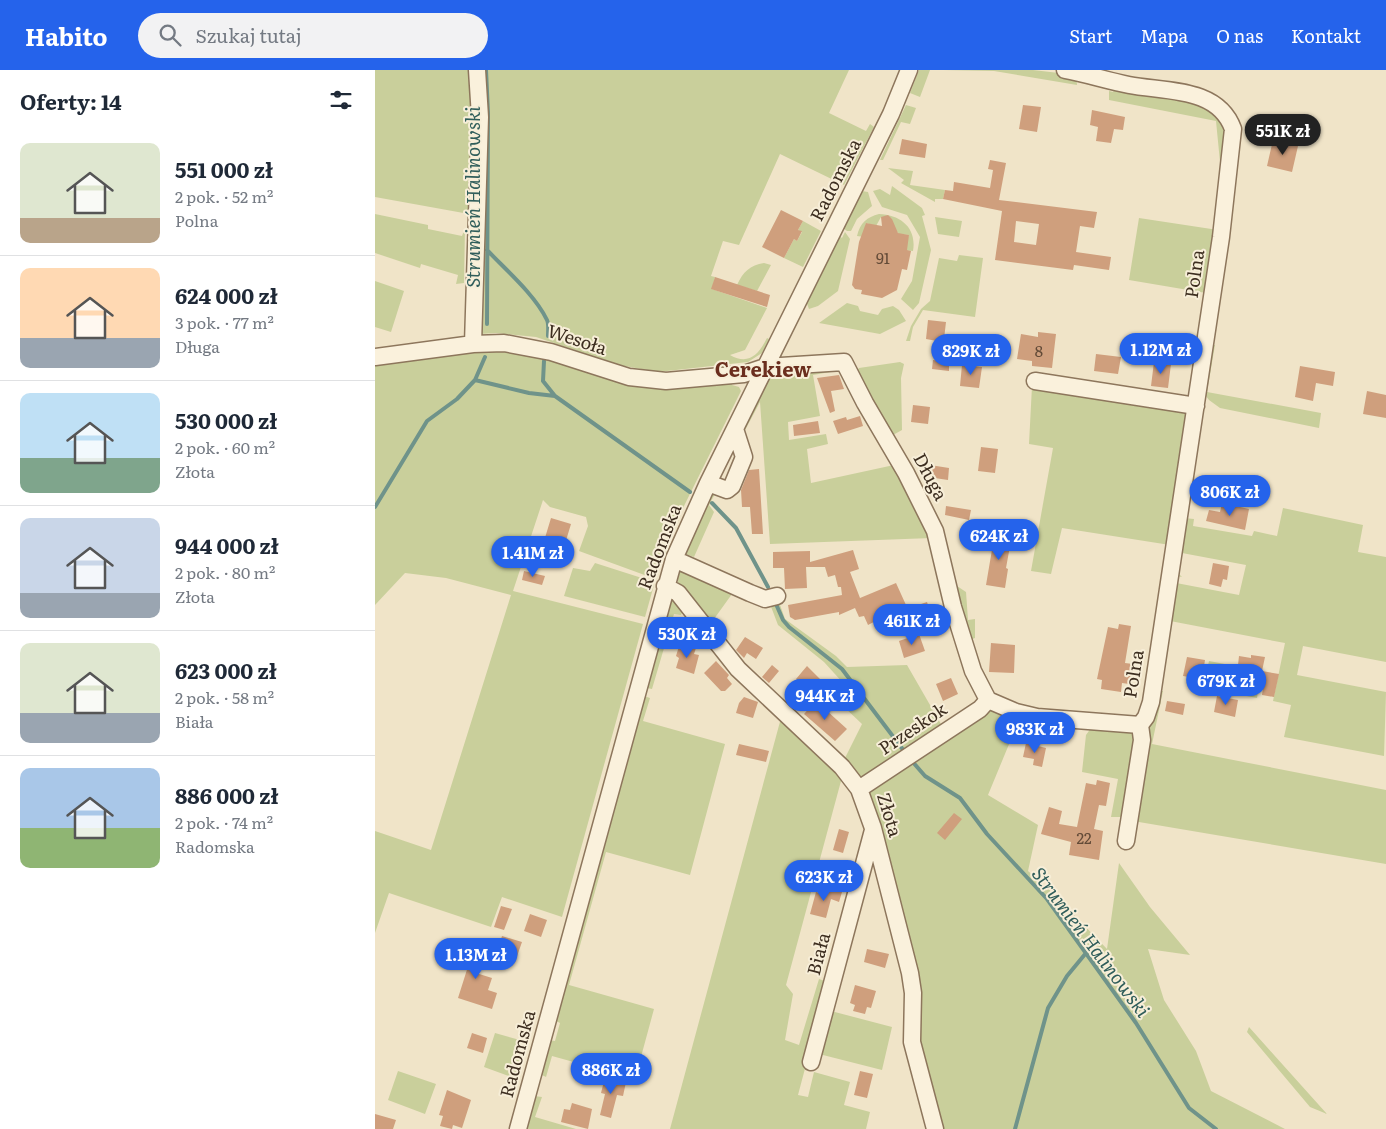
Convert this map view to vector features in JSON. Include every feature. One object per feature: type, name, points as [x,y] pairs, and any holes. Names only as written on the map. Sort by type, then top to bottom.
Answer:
[{"type":"street","points":[[473,344],[480,117],[477,70]]},
{"type":"street","name":"Radomska","points":[[518,1129],[665,586],[674,559],[708,483],[891,114],[909,70]]},
{"type":"street","name":"Polna","points":[[1065,70],[1128,85],[1195,96],[1221,108],[1229,117],[1233,129],[1233,145],[1196,406],[1151,702],[1146,716],[1140,725]]},
{"type":"street","name":"Wesoła","points":[[377,356],[473,344],[504,343],[530,346],[617,374],[666,381],[745,374],[765,368],[844,362]]},
{"type":"street","name":"Długa","points":[[844,362],[865,404],[906,473],[935,531],[973,671],[988,700]]},
{"type":"street","points":[[1035,381],[1196,406]]},
{"type":"street","points":[[708,483],[727,490],[732,486],[744,457],[735,429]]},
{"type":"street","points":[[674,559],[765,599],[777,596]]},
{"type":"street","name":"Złota","points":[[665,586],[678,593],[738,669],[842,767],[859,789],[873,828],[909,973],[913,993],[912,1042],[935,1129]]},
{"type":"street","points":[[988,700],[1016,712],[1037,717],[1140,725],[1142,740],[1126,842]]},
{"type":"street","name":"Przeskok","points":[[859,789],[980,709],[988,700]]},
{"type":"street","name":"Biała","points":[[811,1062],[873,828]]},
{"type":"green space","points":[[375,70],[471,70],[474,111],[469,214],[375,197]]},
{"type":"green space","points":[[482,70],[849,70],[829,113],[866,131],[870,124],[874,127],[844,185],[780,154],[739,245],[723,241],[711,276],[715,277],[712,289],[767,308],[745,350],[730,355],[743,359],[753,357],[761,349],[767,338],[769,339],[762,353],[748,362],[658,372],[619,365],[536,337],[496,333],[479,334]]},
{"type":"green space","points":[[919,70],[930,70],[920,97],[910,93]]},
{"type":"green space","points":[[943,70],[1033,70],[1076,75],[1077,85],[994,71]]},
{"type":"green space","points":[[1116,87],[1190,100],[1212,109],[1228,133],[1221,172],[1216,121],[1109,100],[1109,91],[1113,92]]},
{"type":"green space","points":[[906,105],[916,108],[910,124],[901,122],[883,160],[880,160]]},
{"type":"green space","points":[[888,168],[913,171],[910,185],[945,190],[943,199],[935,199],[935,202],[901,183],[904,180]]},
{"type":"green space","points":[[892,186],[922,208],[925,215],[922,216],[931,250],[919,303],[913,310],[901,299],[912,281],[920,237],[907,215],[882,207],[873,191],[880,189],[890,195]]},
{"type":"green space","points":[[862,191],[868,192],[872,206],[857,219],[851,231],[847,231],[843,228]]},
{"type":"green space","points":[[375,214],[428,225],[428,229],[462,236],[465,228],[464,283],[456,284],[458,275],[421,264],[420,268],[375,253]]},
{"type":"green space","points":[[879,214],[894,217],[906,224],[910,229],[914,243],[913,251],[903,250],[909,235],[899,234],[894,228],[891,218],[881,217],[876,226],[866,223],[864,237],[857,236],[865,221]]},
{"type":"green space","points":[[935,217],[962,221],[959,237],[938,234]]},
{"type":"green space","points":[[1139,218],[1218,230],[1206,293],[1129,280]]},
{"type":"green space","points":[[803,221],[821,231],[803,267],[784,258],[794,239],[797,241],[802,232],[798,230]]},
{"type":"green space","points":[[845,232],[850,239],[838,291],[818,306],[809,309],[806,301],[837,235],[842,238]]},
{"type":"green space","points":[[959,255],[983,258],[975,317],[923,310],[913,327],[910,341],[906,341],[911,326],[921,309],[930,301],[939,258],[957,261]]},
{"type":"green space","points":[[764,263],[771,265],[757,291],[737,285],[747,270],[755,265]]},
{"type":"green space","points":[[375,281],[404,291],[391,332],[375,327]]},
{"type":"green space","points":[[847,303],[858,306],[860,311],[878,315],[882,309],[893,306],[899,310],[906,321],[880,334],[819,323]]},
{"type":"green space","points":[[1213,345],[1215,345],[1207,392],[1321,413],[1319,428],[1220,408],[1209,400],[1202,391]]},
{"type":"green space","points":[[492,350],[530,353],[584,370],[732,381],[732,385],[739,387],[741,391],[684,506],[657,575],[652,573],[650,577],[579,551],[588,526],[586,517],[550,507],[543,500],[513,591],[643,624],[562,917],[502,897],[491,927],[389,893],[375,933],[375,831],[431,850],[511,595],[446,578],[405,573],[375,605],[375,363]]},
{"type":"green space","points":[[900,362],[904,364],[901,378],[902,430],[893,435],[889,432],[856,372],[859,368]]},
{"type":"green space","points":[[833,368],[842,370],[813,375],[820,416],[788,422],[789,440],[826,434],[828,444],[807,449],[811,483],[894,465],[879,438],[921,507],[935,540],[933,541],[932,538],[770,544],[760,402],[743,434],[744,426],[771,375]]},
{"type":"green space","points":[[1032,386],[1187,412],[1170,545],[1062,528],[1051,574],[1031,571],[1053,448],[1029,444]]},
{"type":"green space","points":[[857,405],[860,405],[874,428]]},
{"type":"green space","points":[[708,494],[715,494],[709,505],[714,512],[694,557],[683,553]]},
{"type":"green space","points":[[1283,508],[1363,525],[1358,552],[1386,557],[1386,662],[1303,646],[1297,675],[1386,692],[1384,756],[1284,737],[1291,705],[1273,701],[1285,643],[1165,620],[1171,582],[1239,595],[1246,565],[1182,553],[1178,573],[1182,577],[1177,576],[1184,518],[1194,519],[1193,526],[1252,536],[1254,531],[1277,536]]},
{"type":"green space","points":[[595,563],[645,579],[654,585],[645,617],[564,596],[573,568],[590,571]]},
{"type":"green space","points":[[678,568],[732,594],[714,619],[708,618],[680,588],[676,576]]},
{"type":"green space","points":[[957,586],[966,592],[968,620],[975,619],[975,638],[970,640],[955,587]]},
{"type":"green space","points":[[672,596],[685,607],[681,615],[674,614],[652,689],[647,688]]},
{"type":"green space","points":[[779,602],[785,619],[836,656],[847,667],[907,665],[949,738],[989,707],[1019,720],[988,795],[1038,825],[1028,871],[1048,888],[1107,949],[1119,863],[1150,907],[1190,955],[1148,949],[1164,1000],[1196,1051],[1211,1091],[1285,1129],[942,1129],[916,1043],[919,1000],[844,760],[862,724],[843,706],[854,695],[824,662],[778,625],[770,604]]},
{"type":"green space","points":[[1209,661],[1235,666],[1232,680],[1259,685],[1257,698],[1203,688]]},
{"type":"green space","points":[[1156,691],[1163,691],[1152,744],[1386,790],[1386,864],[1133,821]]},
{"type":"green space","points":[[644,696],[650,698],[643,721],[725,744],[690,875],[606,852],[569,985],[654,1009],[635,1079],[552,1056],[546,1077],[540,1074],[549,1040],[555,1041],[560,1023],[554,1020]]},
{"type":"green space","points":[[781,718],[846,780],[841,781],[786,985],[793,994],[785,1040],[799,1045],[819,979],[828,982],[798,1095],[808,1097],[814,1072],[850,1082],[844,1105],[870,1112],[866,1129],[670,1129]]},
{"type":"green space","points":[[1091,728],[1128,728],[1137,735],[1125,817],[1111,817],[1118,779],[1082,772],[1086,735]]},
{"type":"green space","points":[[831,1011],[892,1027],[882,1070],[819,1054]]},
{"type":"green space","points":[[1249,1027],[1327,1114],[1310,1107],[1247,1032]]},
{"type":"green space","points":[[495,1033],[527,1042],[517,1079],[484,1067]]},
{"type":"green space","points":[[398,1071],[436,1084],[425,1114],[388,1100]]},
{"type":"green space","points":[[534,1096],[542,1097],[535,1117],[576,1129],[525,1129]]},
{"type":"building","points":[[1023,105],[1041,107],[1037,132],[1019,129]]},
{"type":"building","points":[[1092,110],[1125,117],[1123,130],[1114,129],[1111,143],[1096,141],[1098,127],[1090,125]]},
{"type":"building","points":[[902,139],[927,144],[925,158],[899,154]]},
{"type":"building","points":[[1273,140],[1298,146],[1292,172],[1267,166]]},
{"type":"building","points":[[990,160],[1006,163],[999,200],[1097,212],[1094,228],[1080,226],[1076,252],[1111,257],[1109,270],[1074,265],[1073,270],[995,260],[1002,211],[943,199],[945,190],[953,191],[954,182],[990,188],[993,170],[988,169]],"holes":[[[1016,221],[1039,224],[1036,245],[1014,242]]]},
{"type":"building","points":[[781,210],[803,221],[798,230],[802,231],[797,241],[794,239],[784,258],[762,247]]},
{"type":"building","points":[[888,215],[892,219],[898,233],[909,235],[907,250],[911,251],[907,270],[902,269],[897,290],[882,298],[861,294],[862,290],[855,289],[852,285],[859,242],[866,223],[882,226],[881,217]]},
{"type":"building","points":[[715,277],[770,295],[767,307],[711,289]]},
{"type":"building","points":[[928,320],[946,322],[944,339],[937,338],[937,341],[926,339]]},
{"type":"building","points":[[1038,332],[1056,334],[1052,368],[1032,366],[1032,361],[1017,359],[1021,334],[1038,337]]},
{"type":"building","points":[[1127,342],[1138,344],[1136,356],[1124,353]]},
{"type":"building","points":[[1096,354],[1121,357],[1118,374],[1094,371]]},
{"type":"building","points":[[933,360],[949,362],[949,371],[932,369]]},
{"type":"building","points":[[1154,362],[1171,364],[1168,388],[1151,386]]},
{"type":"building","points":[[962,365],[982,367],[979,388],[960,386]]},
{"type":"building","points":[[1300,366],[1335,372],[1333,386],[1316,383],[1313,401],[1295,397]]},
{"type":"building","points":[[839,375],[844,389],[831,391],[835,411],[830,413],[817,378]]},
{"type":"building","points":[[1367,391],[1386,395],[1386,418],[1363,414]]},
{"type":"building","points":[[913,405],[930,407],[928,424],[911,422]]},
{"type":"building","points":[[860,416],[863,426],[838,434],[833,421],[846,417],[847,420]]},
{"type":"building","points":[[818,421],[820,433],[794,436],[793,425]]},
{"type":"building","points":[[981,447],[998,449],[995,473],[978,471]]},
{"type":"building","points":[[930,465],[949,468],[948,480],[928,477]]},
{"type":"building","points":[[759,469],[763,534],[752,534],[750,507],[742,507],[741,490],[749,470]]},
{"type":"building","points":[[1222,503],[1249,509],[1245,530],[1206,521],[1209,510],[1220,512]]},
{"type":"building","points":[[946,506],[971,510],[969,520],[945,515]]},
{"type":"building","points":[[551,518],[571,524],[561,557],[555,555],[554,559],[544,555],[545,552],[541,551]]},
{"type":"building","points":[[995,532],[1012,535],[1006,568],[1008,569],[1005,588],[986,585]]},
{"type":"building","points":[[853,550],[859,569],[850,572],[860,598],[896,583],[906,605],[868,625],[864,616],[859,617],[855,608],[839,615],[839,612],[795,620],[790,617],[788,605],[842,595],[841,587],[838,587],[835,575],[828,577],[825,567],[806,567],[807,588],[785,589],[784,568],[773,568],[773,552],[810,551],[810,562]]},
{"type":"building","points":[[1213,563],[1229,566],[1227,580],[1223,579],[1221,587],[1209,584]]},
{"type":"building","points":[[524,571],[545,576],[542,585],[522,580]]},
{"type":"building","points":[[927,602],[935,626],[923,630],[915,606]]},
{"type":"building","points":[[1119,624],[1131,626],[1125,663],[1133,664],[1129,684],[1122,683],[1121,692],[1101,689],[1102,680],[1097,679],[1108,627],[1118,629]]},
{"type":"building","points":[[919,634],[925,651],[904,658],[899,641]]},
{"type":"building","points":[[745,637],[763,648],[756,659],[747,653],[744,658],[736,650]]},
{"type":"building","points":[[680,643],[696,648],[694,654],[699,655],[694,674],[676,668],[679,658],[676,656]]},
{"type":"building","points":[[991,643],[1015,645],[1014,673],[989,672]]},
{"type":"building","points":[[1251,655],[1265,657],[1262,671],[1279,674],[1274,697],[1262,695],[1264,681],[1239,676],[1241,665],[1238,665],[1239,656],[1251,658]]},
{"type":"building","points":[[1187,657],[1205,660],[1202,679],[1183,676]]},
{"type":"building","points":[[716,661],[729,675],[727,678],[732,684],[725,691],[721,691],[704,673]]},
{"type":"building","points":[[772,665],[779,671],[769,683],[762,677]]},
{"type":"building","points":[[807,666],[821,680],[810,692],[796,679]]},
{"type":"building","points":[[951,678],[958,694],[943,701],[936,684]]},
{"type":"building","points":[[1217,696],[1238,700],[1235,717],[1214,712]]},
{"type":"building","points":[[744,697],[758,702],[753,718],[736,713],[739,703]]},
{"type":"building","points":[[816,701],[847,729],[835,741],[804,714]]},
{"type":"building","points":[[1167,701],[1185,704],[1183,715],[1165,711]]},
{"type":"building","points":[[1026,743],[1046,748],[1042,767],[1033,765],[1034,759],[1023,757]]},
{"type":"building","points":[[739,744],[769,751],[766,762],[736,755]]},
{"type":"building","points":[[1097,780],[1110,783],[1106,806],[1099,805],[1094,829],[1103,831],[1099,860],[1069,855],[1071,842],[1041,834],[1049,807],[1062,811],[1059,824],[1077,827],[1086,783],[1096,785]]},
{"type":"building","points":[[954,813],[962,819],[945,840],[937,833]]},
{"type":"building","points":[[839,829],[849,832],[843,853],[833,850]]},
{"type":"building","points":[[827,888],[842,892],[839,902],[831,899],[826,918],[810,914],[816,892],[825,895]]},
{"type":"building","points":[[501,906],[512,909],[504,930],[494,927]]},
{"type":"building","points":[[530,914],[547,920],[541,937],[524,931]]},
{"type":"building","points":[[502,936],[522,942],[515,962],[496,955]]},
{"type":"building","points":[[465,942],[485,949],[476,973],[492,978],[488,990],[497,993],[492,1009],[458,998],[471,957],[461,954]]},
{"type":"building","points":[[867,949],[889,954],[885,968],[864,962]]},
{"type":"building","points":[[855,985],[876,991],[871,1008],[867,1007],[865,1014],[853,1011],[855,1005],[850,1003]]},
{"type":"building","points":[[472,1033],[487,1038],[483,1053],[467,1048]]},
{"type":"building","points":[[860,1071],[873,1074],[867,1098],[854,1095]]},
{"type":"building","points":[[610,1077],[626,1082],[623,1096],[617,1095],[611,1118],[600,1115],[605,1094],[601,1093],[604,1081],[609,1082]]},
{"type":"building","points":[[447,1090],[471,1100],[462,1128],[453,1125],[452,1129],[440,1126],[443,1116],[439,1115]]},
{"type":"building","points":[[572,1103],[592,1109],[588,1129],[561,1122],[564,1109],[570,1110]]},
{"type":"building","points":[[375,1114],[396,1120],[393,1129],[375,1129]]},
{"type":"waterway","name":"Strumień Halinowski","points":[[486,70],[488,113],[487,324]]},
{"type":"waterway","points":[[487,250],[535,301],[548,322],[548,336]]},
{"type":"waterway","points":[[375,507],[427,421],[457,399],[475,380],[485,357]]},
{"type":"waterway","points":[[544,361],[543,381],[555,396]]},
{"type":"waterway","name":"Strumień Halinowski","points":[[475,380],[529,393],[555,396],[690,492]]},
{"type":"waterway","name":"Strumień Halinowski","points":[[712,503],[736,528],[768,587]]},
{"type":"waterway","name":"Strumień Halinowski","points":[[776,604],[783,620],[789,627],[842,669],[904,751]]},
{"type":"waterway","name":"Strumień Halinowski","points":[[911,760],[925,776],[960,798],[987,834],[1047,899],[1136,1023],[1189,1108],[1216,1129]]},
{"type":"waterway","points":[[1015,1129],[1048,1008],[1067,976],[1086,953]]},
{"type":"district","name":"Cerekiew","points":[[763,370]]}]
